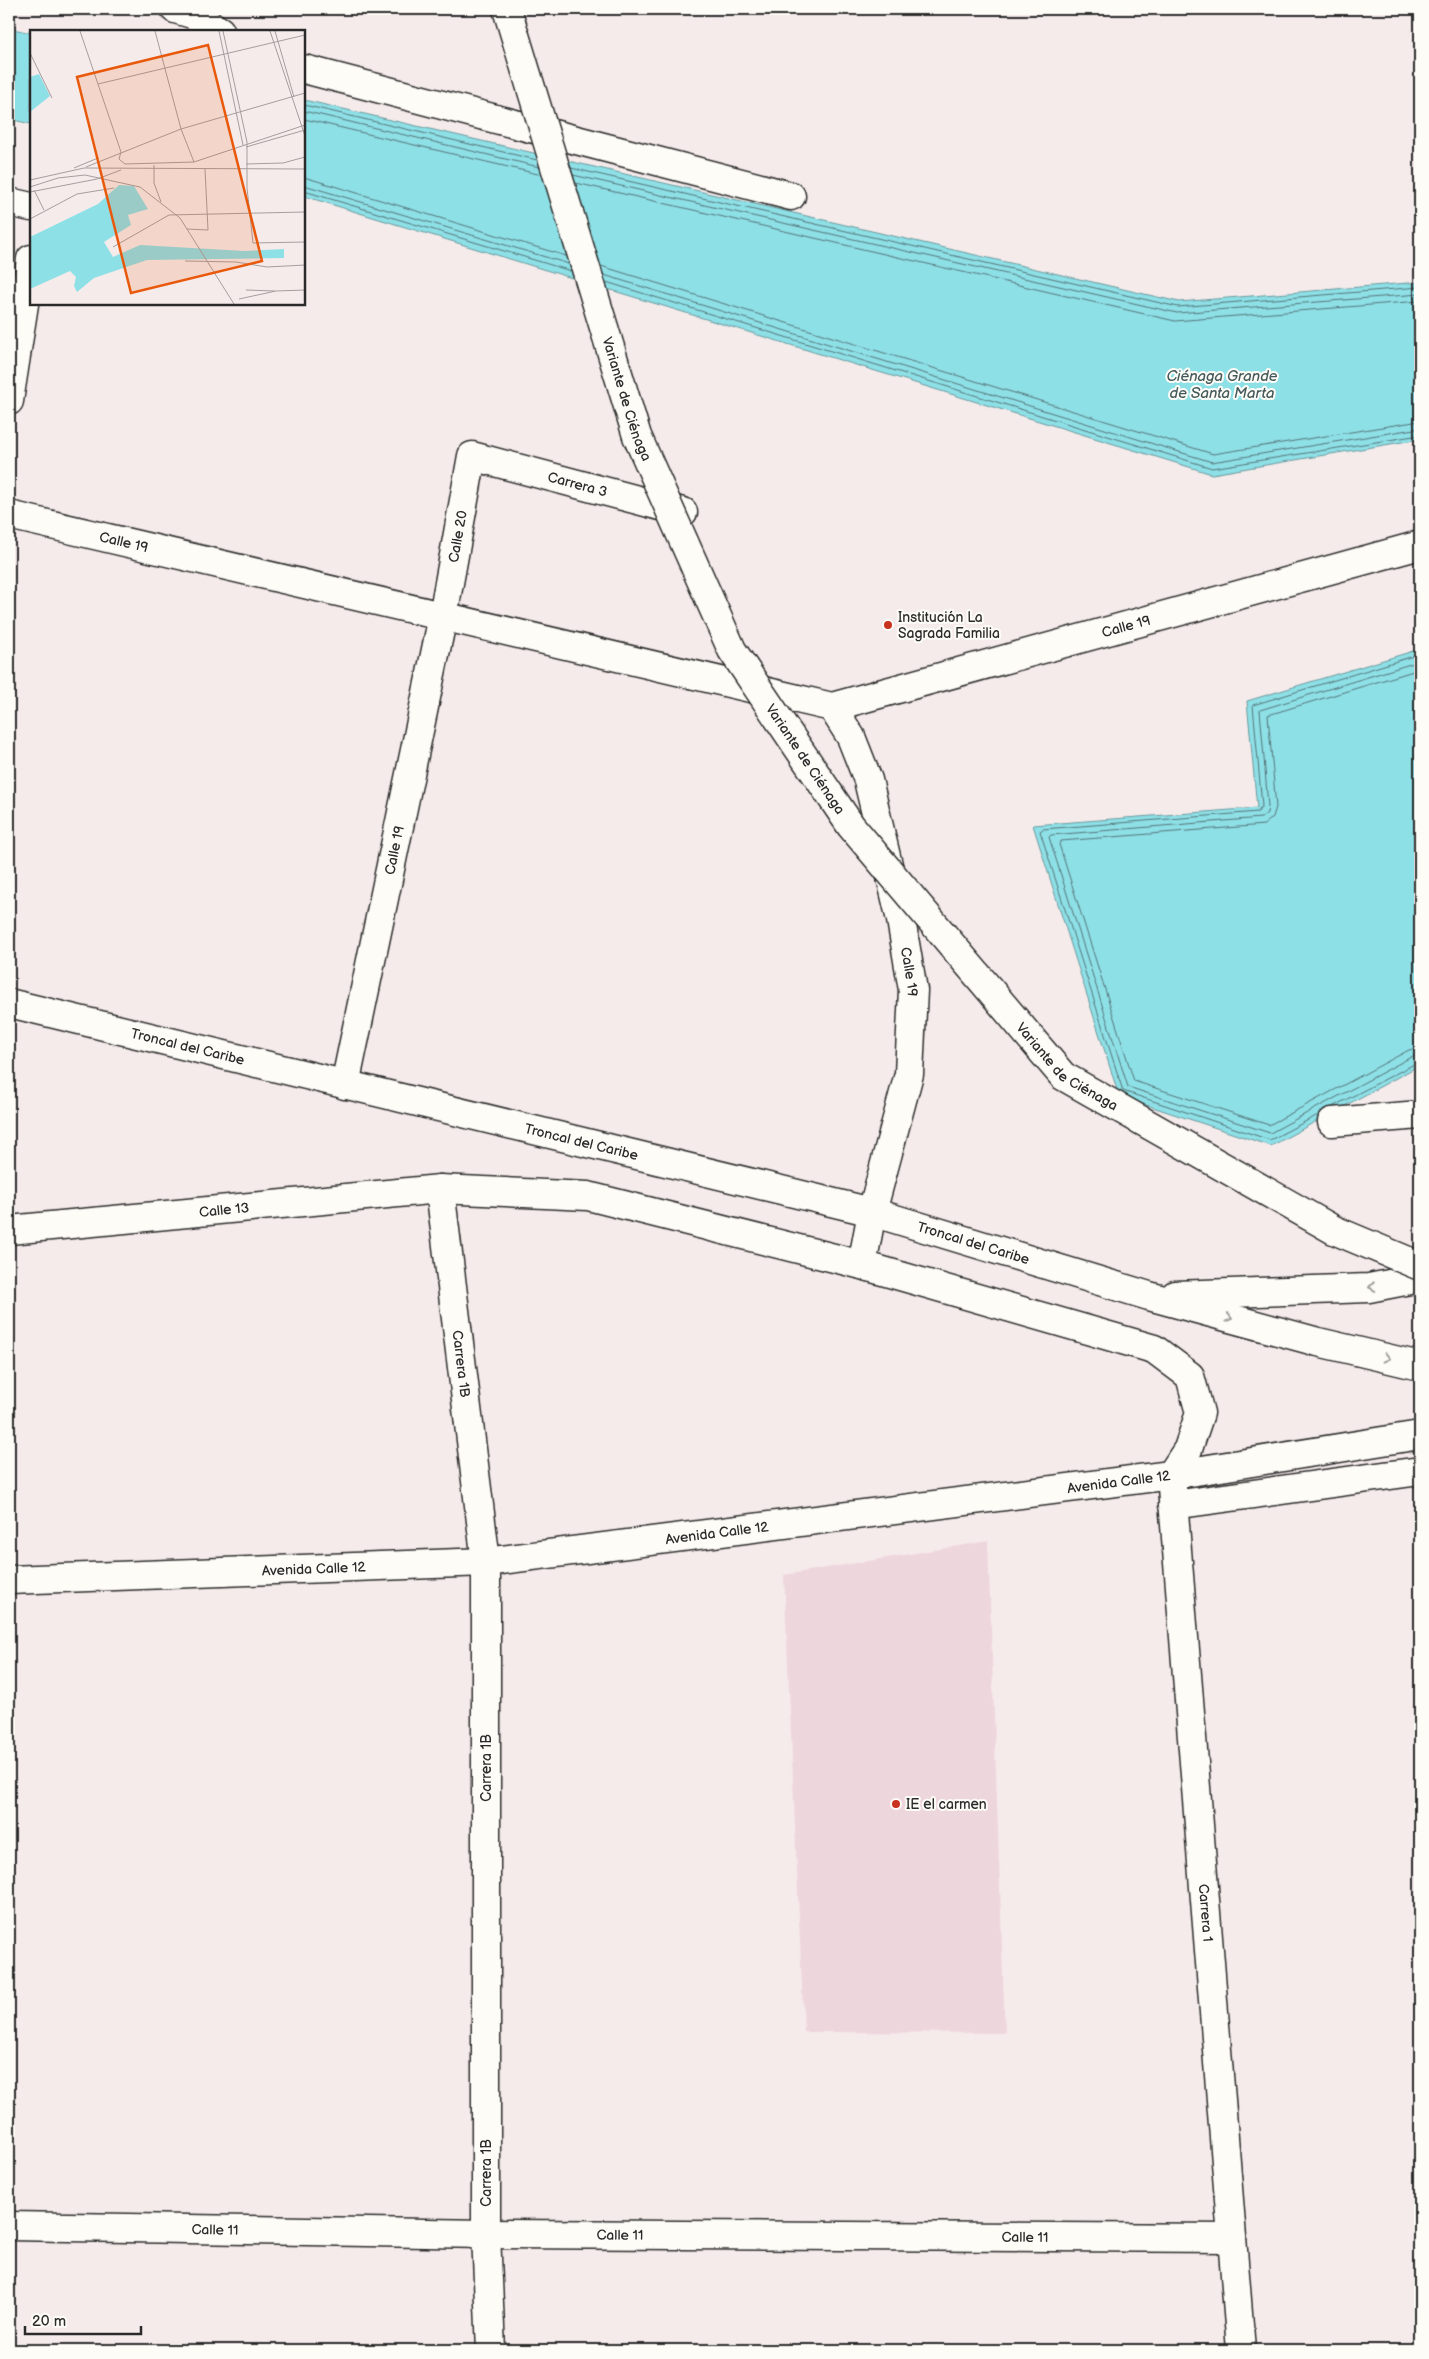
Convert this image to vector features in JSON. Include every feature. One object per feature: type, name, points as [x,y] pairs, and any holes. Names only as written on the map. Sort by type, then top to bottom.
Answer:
[{"type":"main road","points":[[175,9],[192,14],[218,30]]},
{"type":"main road","name":"Variante de Ciénaga","points":[[507,9],[637,436],[732,650],[851,826],[1063,1076],[1334,1230],[1420,1266]]},
{"type":"main road","points":[[305,68],[791,196]]},
{"type":"main road","points":[[9,202],[30,207]]},
{"type":"main road","points":[[9,401],[30,265]]},
{"type":"main road","name":"Carrera 3","points":[[472,456],[683,512]]},
{"type":"main road","name":"Calle 20","points":[[442,616],[472,456]]},
{"type":"main road","name":"Calle 19","points":[[9,515],[832,708],[1420,545]]},
{"type":"main road","name":"Calle 19","points":[[346,1085],[442,616]]},
{"type":"main road","name":"Calle 19","points":[[832,708],[851,737],[868,780],[901,920],[913,990],[909,1074],[872,1212],[862,1265]]},
{"type":"main road","name":"Troncal del Caribe","points":[[9,1003],[872,1212],[1148,1296],[1318,1342],[1420,1366]]},
{"type":"main road","points":[[1332,1122],[1420,1115]]},
{"type":"main road","name":"Calle 13","points":[[9,1230],[440,1188],[588,1196],[862,1265],[1154,1349],[1190,1376],[1200,1413],[1188,1449],[1171,1475]]},
{"type":"main road","name":"Carrera 1B","points":[[440,1188],[486,1562],[486,2234],[491,2350]]},
{"type":"main road","name":"Troncal del Caribe","points":[[1148,1296],[1369,1288],[1420,1278]]},
{"type":"main road","name":"Avenida Calle 12","points":[[9,1580],[486,1562],[1171,1475],[1420,1435]]},
{"type":"main road","points":[[1173,1505],[1420,1471]]},
{"type":"main road","name":"Carrera 1","points":[[1171,1475],[1241,2350]]},
{"type":"main road","name":"Calle 11","points":[[9,2226],[486,2234],[1232,2238]]},
{"type":"shaded area","name":"IE el carmen","points":[[988,1541],[1005,2033],[804,2032],[784,1575]]},
{"type":"water","points":[[9,28],[30,33],[30,124],[9,119]]},
{"type":"water","name":"Ciénaga Grande de Santa Marta","points":[[305,100],[1179,302],[1420,282],[1420,439],[1212,474],[305,196]]},
{"type":"water","points":[[1420,649],[1420,1065],[1271,1146],[1119,1096],[1033,825],[1257,808],[1247,701]]},
{"type":"place","name":"Institución La Sagrada Familia","points":[[888,625]]},
{"type":"place","name":"IE el carmen","points":[[896,1804]]}]
